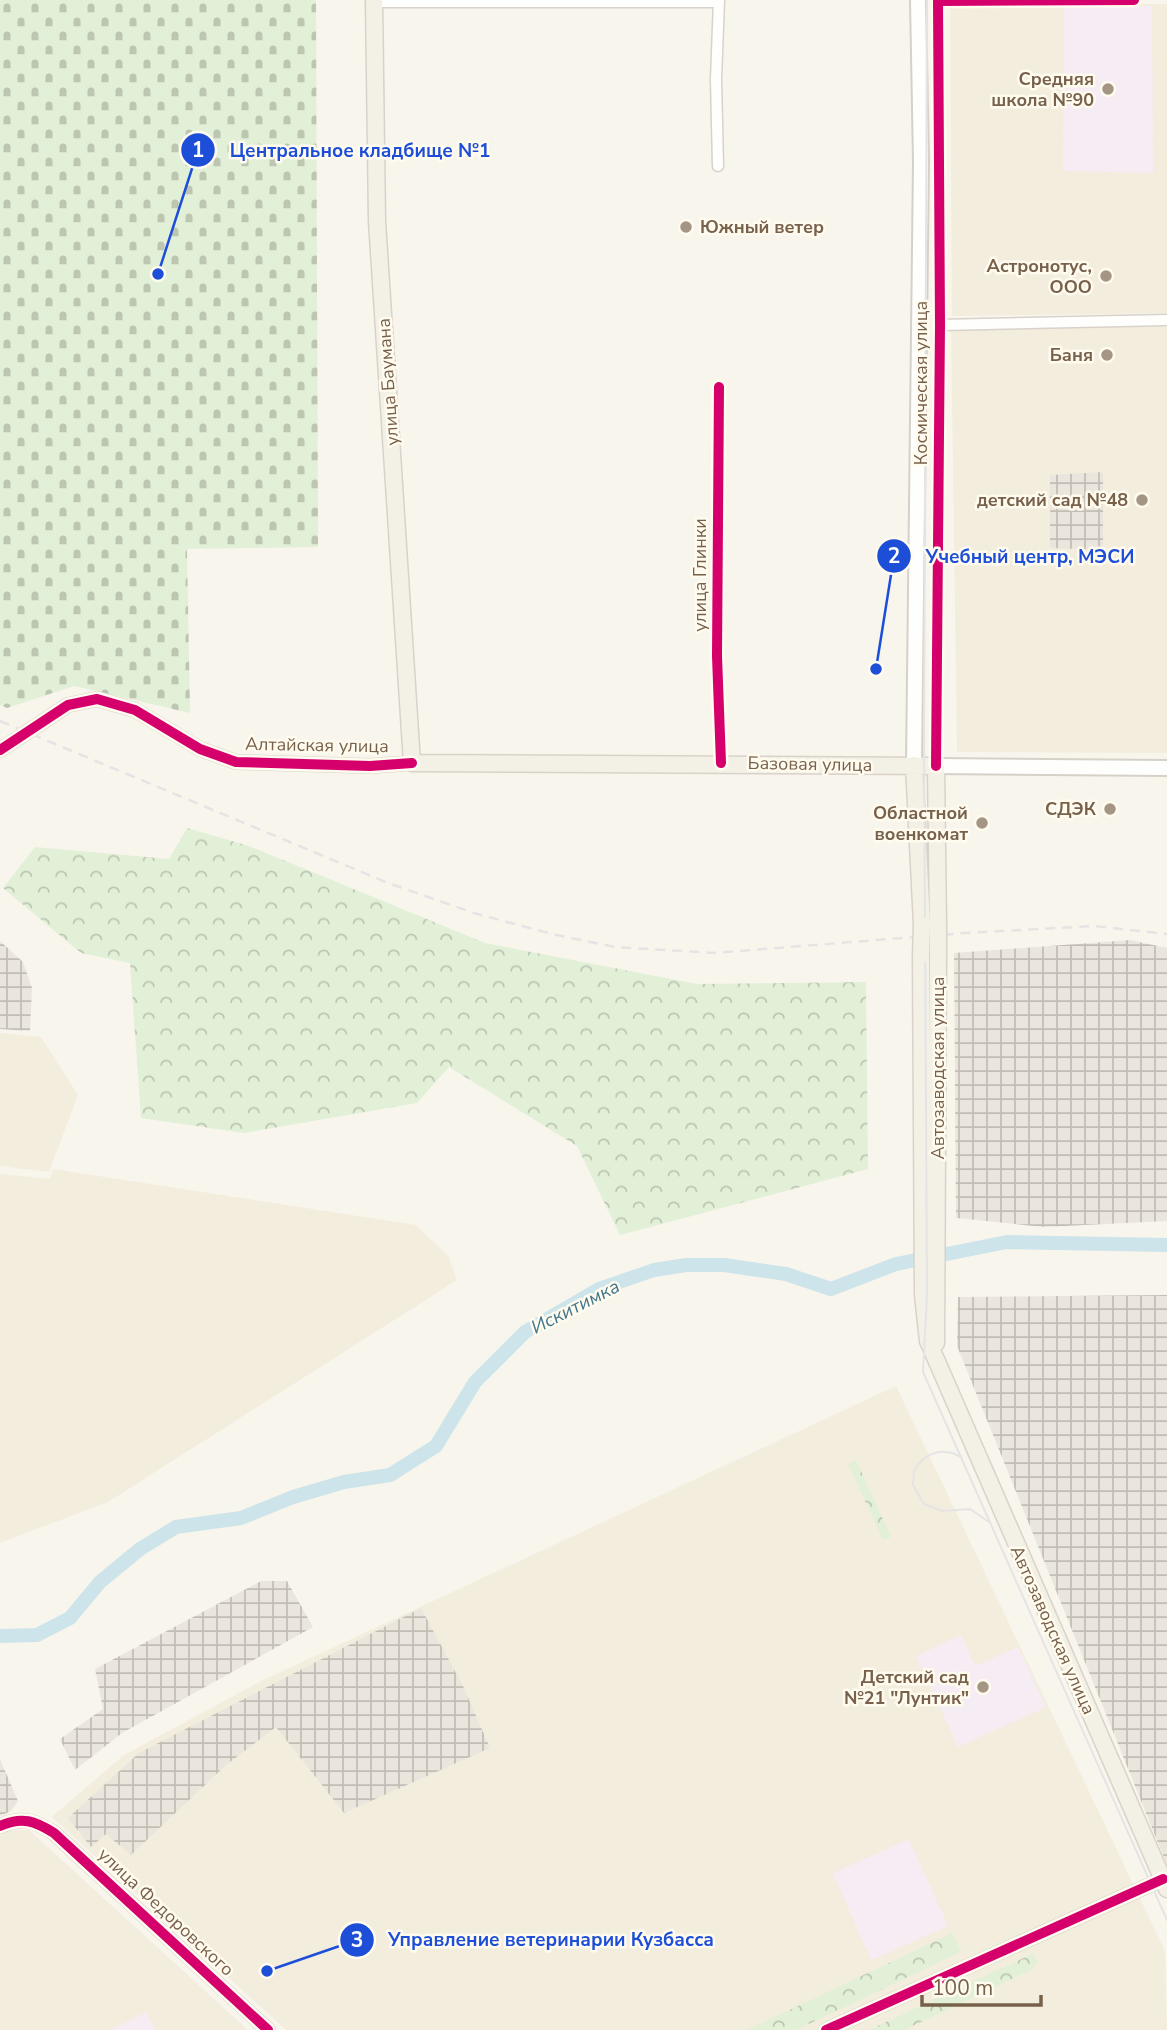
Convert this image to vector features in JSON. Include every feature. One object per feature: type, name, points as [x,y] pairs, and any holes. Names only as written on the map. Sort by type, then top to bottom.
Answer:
[{"type":"main road","name":"Космическая улица","points":[[914,765],[921,162],[918,0]]},
{"type":"main road","name":"улица Баумана","points":[[374,1],[377,221],[412,763]]},
{"type":"main road","name":"Базовая улица","points":[[412,763],[1167,768]]},
{"type":"main road","points":[[914,765],[930,925]]},
{"type":"main road","name":"Автозаводская улица","points":[[930,1206],[921,955],[930,925],[936,766]]},
{"type":"main road","name":"Автозаводская улица","points":[[930,925],[938,955],[930,1295],[940,1370],[1165,1884]]},
{"type":"street","points":[[938,1],[1134,0]]},
{"type":"street","points":[[374,1],[719,1],[716,79],[718,166]]},
{"type":"street","name":"Космическая улица","points":[[936,766],[940,325],[938,1]]},
{"type":"street","points":[[940,325],[1167,320]]},
{"type":"street","name":"улица Глинки","points":[[719,387],[717,656],[721,763]]},
{"type":"street","name":"Алтайская улица","points":[[0,750],[68,705],[97,699],[135,710],[200,750],[236,762],[370,766],[412,763]]},
{"type":"street","name":"улица Федоровского","points":[[0,1826],[23,1819],[38,1822],[117,1889],[268,2030]]},
{"type":"street","points":[[826,2030],[1036,1936],[1165,1884]]},
{"type":"shaded area","points":[[1167,4],[1167,313],[952,316],[950,5]]},
{"type":"shaded area","name":"Средняя школа №90","points":[[1152,6],[1153,173],[1063,171],[1064,7]]},
{"type":"shaded area","points":[[1167,326],[1167,753],[957,752],[951,328]]},
{"type":"shaded area","points":[[1103,472],[1103,550],[1050,548],[1050,475]]},
{"type":"shaded area","points":[[1130,940],[1167,948],[1167,1221],[1044,1227],[956,1218],[954,953]]},
{"type":"shaded area","points":[[0,941],[23,962],[32,988],[30,1031],[0,1029]]},
{"type":"shaded area","points":[[0,1033],[41,1037],[78,1095],[49,1172],[0,1166]]},
{"type":"shaded area","points":[[53,1169],[416,1225],[448,1256],[457,1280],[108,1502],[0,1543],[0,1174],[50,1179]]},
{"type":"shaded area","points":[[1167,1295],[1167,1865],[957,1346],[958,1297]]},
{"type":"shaded area","points":[[896,1386],[1165,1951],[1167,2030],[286,2030],[52,1817],[124,1755],[261,1681]]},
{"type":"shaded area","points":[[261,1581],[287,1581],[313,1627],[122,1733],[75,1770],[60,1739],[103,1709],[95,1669]]},
{"type":"shaded area","points":[[421,1608],[463,1686],[490,1748],[344,1813],[276,1727],[226,1765],[131,1855],[106,1834],[91,1847],[68,1818],[139,1753]]},
{"type":"shaded area","name":"Детский сад №21 \"Лунтик\"","points":[[961,1635],[975,1666],[1018,1647],[1046,1707],[958,1747],[916,1656]]},
{"type":"shaded area","points":[[0,1759],[18,1801],[11,1811],[0,1816]]},
{"type":"shaded area","points":[[29,1830],[248,2030],[0,2030],[0,1835],[8,1831]]},
{"type":"shaded area","points":[[909,1839],[948,1926],[871,1960],[833,1873]]},
{"type":"shaded area","points":[[147,2012],[155,2030],[110,2030]]},
{"type":"green space","points":[[0,0],[316,0],[318,547],[187,549],[190,713],[74,686],[7,708],[0,705]]},
{"type":"green space","points":[[187,828],[249,846],[485,943],[697,984],[866,982],[868,1169],[620,1235],[577,1146],[449,1067],[417,1103],[244,1133],[141,1118],[130,963],[81,953],[3,888],[35,847],[169,859]]},
{"type":"green space","points":[[856,1460],[891,1537],[883,1540],[848,1464]]},
{"type":"green space","points":[[952,1933],[961,1952],[796,2030],[747,2030]]},
{"type":"green space","points":[[1034,1953],[1037,1962],[1031,1970],[904,2030],[869,2030]]},
{"type":"waterway","name":"Искитимка","points":[[0,1636],[37,1635],[70,1618],[100,1582],[140,1549],[176,1527],[241,1518],[293,1497],[344,1482],[390,1475],[436,1446],[475,1382],[525,1332],[599,1289],[654,1270],[686,1265],[724,1265],[786,1274],[831,1289],[896,1264],[1007,1242],[1167,1245]]},
{"type":"tram line","points":[[927,0],[924,735],[927,1295],[923,1372],[1167,1920]]},
{"type":"tram line","points":[[962,1458],[949,1452],[929,1455],[914,1471],[913,1485],[924,1504],[942,1511],[970,1509],[989,1522]]},
{"type":"railway","points":[[0,721],[388,883],[474,913],[552,934],[615,947],[714,953],[965,933],[1094,926],[1167,934]]},
{"type":"cycle path","points":[[936,766],[940,325],[938,1],[1134,0]]},
{"type":"cycle path","points":[[719,387],[717,656],[721,763]]},
{"type":"cycle path","points":[[0,750],[68,705],[97,699],[135,710],[200,749],[236,762],[370,766],[412,763]]},
{"type":"cycle path","points":[[0,1826],[15,1821],[28,1821],[54,1833],[268,2030]]},
{"type":"cycle path","points":[[826,2030],[1163,1879]]},
{"type":"place","name":"Средняя школа №90","points":[[1108,89]]},
{"type":"place","name":"Южный ветер","points":[[686,227]]},
{"type":"place","name":"Центральное кладбище №1","points":[[158,274]]},
{"type":"place","name":"Астронотус, ООО","points":[[1106,276]]},
{"type":"place","name":"Баня","points":[[1107,355]]},
{"type":"place","name":"детский сад №48","points":[[1142,500]]},
{"type":"place","name":"Учебный центр, МЭСИ","points":[[876,669]]},
{"type":"place","name":"СДЭК","points":[[1110,809]]},
{"type":"place","name":"Областной военкомат","points":[[982,823]]},
{"type":"place","name":"Детский сад №21 \"Лунтик\"","points":[[983,1687]]},
{"type":"place","name":"Управление ветеринарии Кузбасса","points":[[267,1971]]}]
